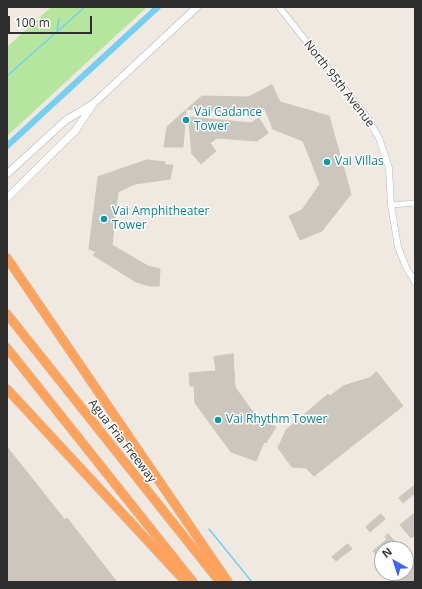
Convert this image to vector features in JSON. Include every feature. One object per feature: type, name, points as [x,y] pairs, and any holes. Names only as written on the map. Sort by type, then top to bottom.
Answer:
[{"type":"highway","points":[[7,258],[228,582]]},
{"type":"highway","name":"Agua Fria Freeway","points":[[7,314],[220,582]]},
{"type":"highway","points":[[7,348],[193,582]]},
{"type":"highway","points":[[7,389],[185,582]]},
{"type":"main road","points":[[7,174],[66,120],[93,104],[197,7]]},
{"type":"main road","points":[[7,198],[75,131],[93,104]]},
{"type":"street","name":"North 95th Avenue","points":[[279,7],[371,123],[379,138],[387,161],[391,205],[398,247],[406,267],[415,282]]},
{"type":"street","points":[[391,205],[415,203]]},
{"type":"green space","points":[[51,7],[147,7],[7,136],[7,47]]},
{"type":"building","name":"Vai Villas","points":[[272,85],[280,102],[329,116],[351,194],[322,231],[300,240],[289,216],[302,210],[320,184],[303,141],[273,129],[264,107],[255,112],[257,114],[187,109],[202,96],[248,97]]},
{"type":"building","points":[[186,110],[183,147],[164,147],[167,127]]},
{"type":"building","name":"Vai Cadance Tower","points":[[189,117],[251,123],[259,118],[268,133],[257,141],[217,138],[210,143],[216,151],[201,164],[192,154]]},
{"type":"building","name":"Vai Amphitheater Tower","points":[[147,160],[165,162],[165,165],[173,165],[170,179],[135,184],[118,192],[112,245],[148,266],[160,269],[159,286],[150,286],[136,282],[93,255],[96,252],[89,249],[98,177]]},
{"type":"building","points":[[233,354],[235,387],[258,419],[276,427],[266,443],[264,442],[256,461],[231,452],[195,403],[194,386],[190,386],[189,373],[216,371],[214,357]]},
{"type":"building","points":[[377,372],[403,406],[314,476],[306,468],[292,467],[278,448],[286,430],[328,394],[330,396],[343,386],[369,378]]},
{"type":"building","points":[[7,447],[65,520],[67,518],[117,582],[7,582]]},
{"type":"building","points":[[415,485],[415,493],[403,503],[399,498]]},
{"type":"building","points":[[415,513],[415,535],[411,538],[400,525]]},
{"type":"building","points":[[381,514],[385,519],[370,532],[366,527]]},
{"type":"building","points":[[388,534],[395,541],[385,541],[387,539],[385,537]]},
{"type":"building","points":[[348,544],[352,549],[336,561],[332,557]]},
{"type":"building","points":[[414,563],[415,582],[398,581],[414,581]]},
{"type":"waterway","points":[[7,76],[85,7]]},
{"type":"waterway","points":[[7,146],[158,7]]},
{"type":"waterway","points":[[57,31],[59,19]]},
{"type":"waterway","points":[[209,529],[252,582]]},
{"type":"place","name":"Vai Cadance Tower","points":[[186,120]]},
{"type":"place","name":"Vai Villas","points":[[327,162]]},
{"type":"place","name":"Vai Amphitheater Tower","points":[[104,219]]},
{"type":"place","name":"Vai Rhythm Tower","points":[[218,420]]}]
